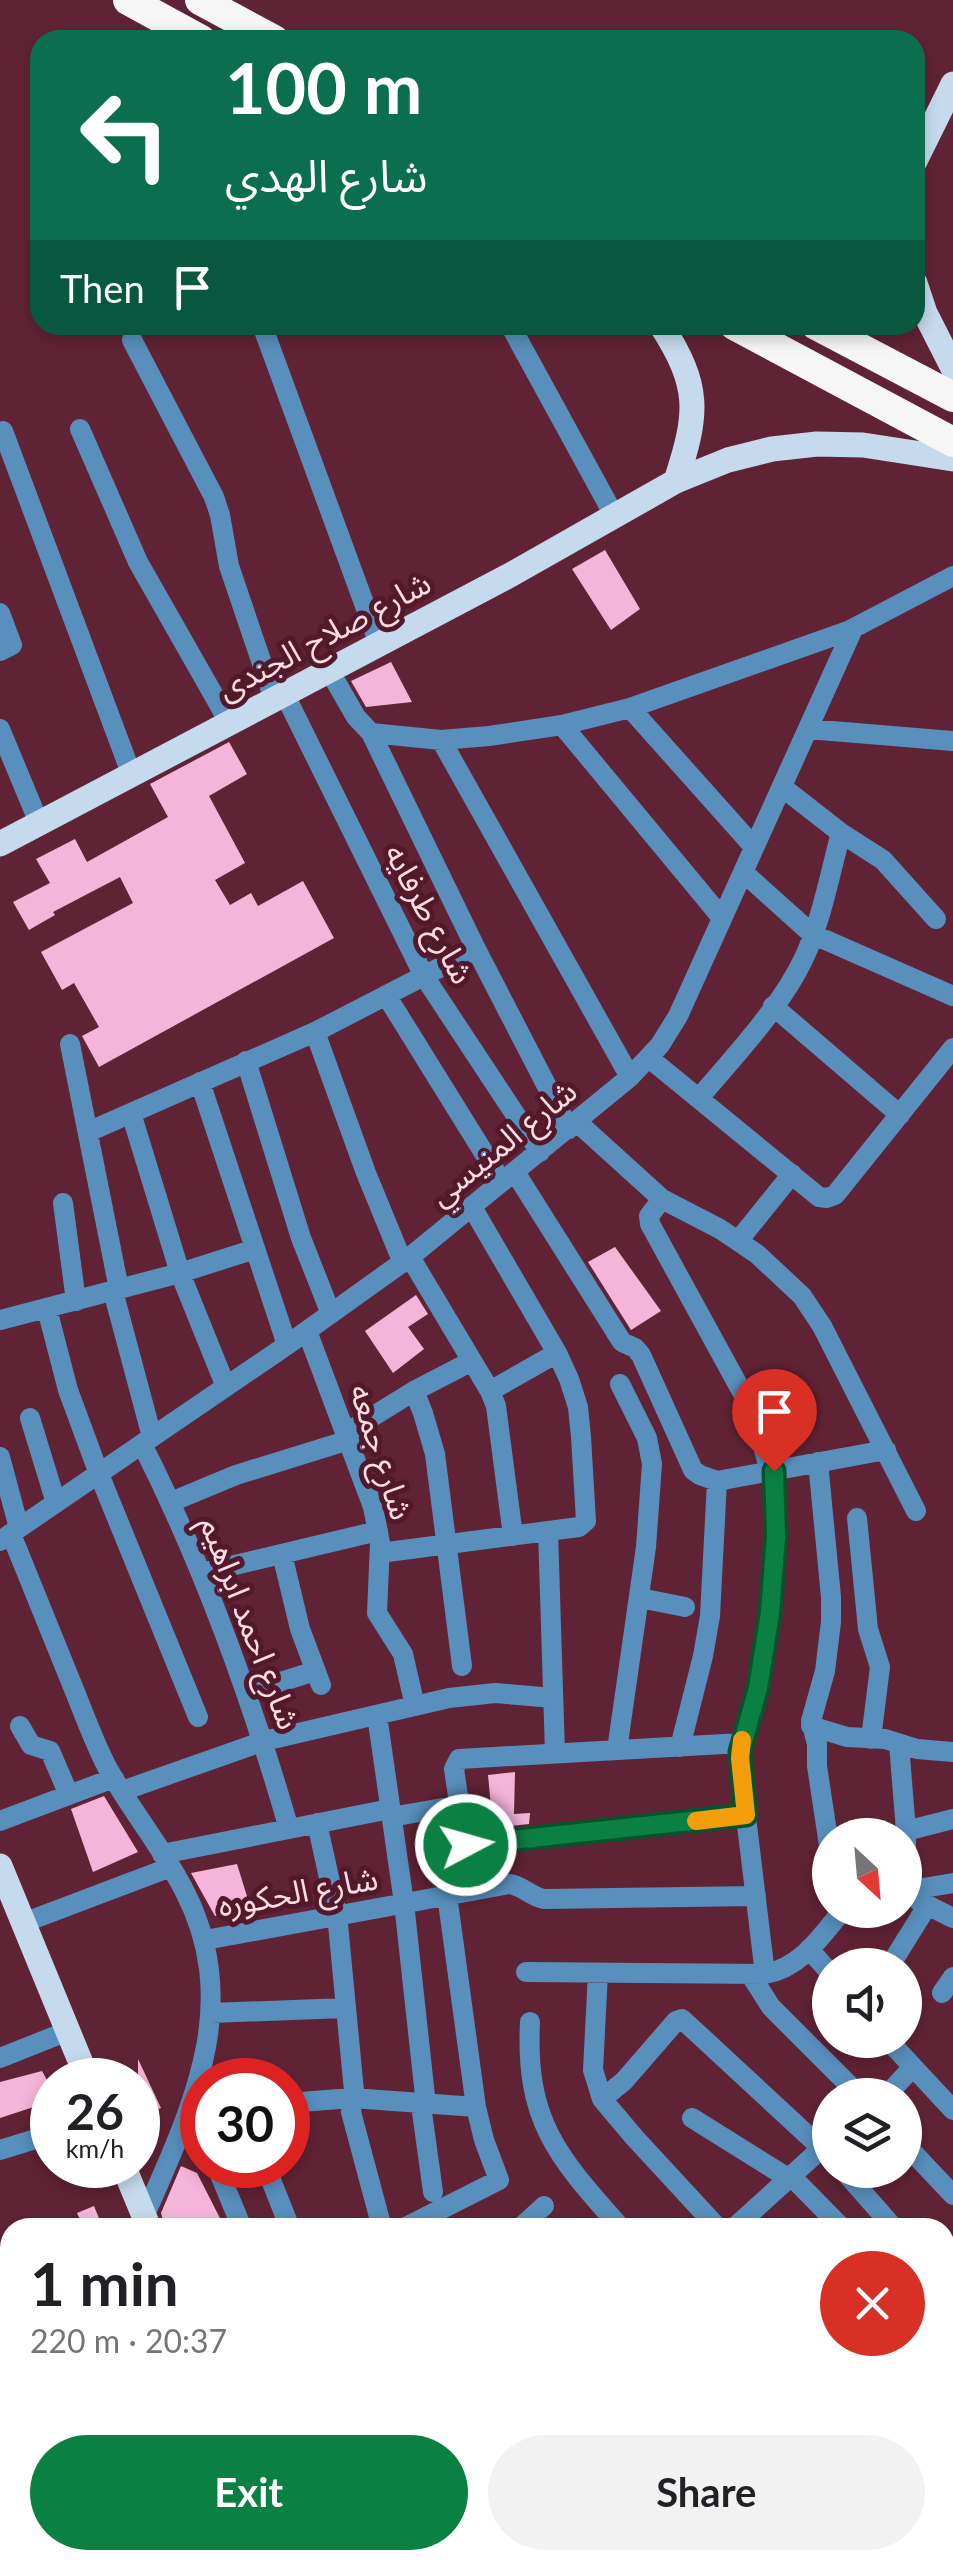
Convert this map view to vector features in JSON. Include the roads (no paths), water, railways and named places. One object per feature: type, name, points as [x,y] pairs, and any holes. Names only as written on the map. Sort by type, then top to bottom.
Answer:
[{"type":"highway","points":[[128,0],[174,10],[192,30]]},
{"type":"highway","points":[[200,0],[256,30]]},
{"type":"highway","points":[[753,335],[953,442]]},
{"type":"highway","points":[[835,335],[953,397]]},
{"type":"main road","points":[[925,141],[953,84]]},
{"type":"main road","points":[[925,313],[953,368]]},
{"type":"main road","points":[[667,335],[684,364],[694,416],[676,481]]},
{"type":"main road","name":"شارع صلاح الجندى","points":[[0,844],[379,644],[676,481],[728,460],[772,449],[818,444],[863,445],[953,459]]},
{"type":"main road","points":[[0,1866],[79,2058]]},
{"type":"main road","points":[[132,2188],[144,2218]]},
{"type":"street","points":[[266,335],[379,644]]},
{"type":"street","points":[[515,335],[615,517]]},
{"type":"street","name":"شارع طرفايه","points":[[132,340],[214,497],[230,566],[279,696],[424,976],[540,1152]]},
{"type":"street","points":[[80,429],[138,562],[229,722]]},
{"type":"street","points":[[3,432],[131,774]]},
{"type":"street","points":[[371,734],[441,740],[562,725],[630,708],[853,629],[953,576]]},
{"type":"street","points":[[0,612],[12,646],[0,651]]},
{"type":"street","name":"شارع المنيسي","points":[[10,1534],[406,1260],[573,1126],[649,1058],[678,1016],[853,629]]},
{"type":"street","points":[[329,670],[356,717],[371,734],[476,949],[573,1126],[662,1198],[738,1242],[802,1296],[822,1326],[916,1511]]},
{"type":"street","points":[[630,708],[754,847]]},
{"type":"street","points":[[562,725],[722,918]]},
{"type":"street","points":[[0,729],[39,823]]},
{"type":"street","points":[[808,729],[953,742]]},
{"type":"street","points":[[441,740],[630,1077]]},
{"type":"street","points":[[782,787],[883,860],[936,918]]},
{"type":"street","points":[[699,1098],[773,1006],[803,960],[841,833]]},
{"type":"street","points":[[743,872],[812,934],[953,996]]},
{"type":"street","points":[[88,1132],[315,1032],[476,949]]},
{"type":"street","points":[[386,995],[622,1342],[640,1355],[693,1470],[716,1480],[886,1450]]},
{"type":"street","points":[[773,1006],[900,1114]]},
{"type":"street","points":[[315,1032],[366,1173],[406,1260],[490,1391],[500,1426],[513,1536]]},
{"type":"street","name":"شارع احمد ابراهيم","points":[[70,1044],[147,1441],[202,1573],[264,1741],[289,1829]]},
{"type":"street","points":[[649,1058],[819,1197],[827,1198],[835,1194],[953,1048]]},
{"type":"street","points":[[246,1062],[301,1238],[330,1314]]},
{"type":"street","points":[[200,1082],[287,1345]]},
{"type":"street","points":[[131,1112],[180,1274],[226,1387]]},
{"type":"street","points":[[738,1242],[792,1174]]},
{"type":"street","points":[[662,1198],[649,1216],[650,1224],[748,1403],[772,1471],[776,1536],[770,1613],[758,1688],[740,1758],[756,1896],[756,1986],[771,2007],[842,2078]]},
{"type":"street","points":[[63,1203],[76,1301]]},
{"type":"street","points":[[380,1553],[579,1527],[586,1518],[578,1407],[570,1380],[472,1207]]},
{"type":"street","points":[[0,1320],[180,1274],[255,1249]]},
{"type":"street","points":[[47,1309],[68,1390],[98,1474],[198,1717]]},
{"type":"street","name":"شارع جمعه","points":[[307,1331],[373,1507],[380,1553],[378,1613],[404,1654],[415,1706]]},
{"type":"street","points":[[490,1391],[557,1352]]},
{"type":"street","points":[[172,1502],[348,1436],[414,1391],[472,1362]]},
{"type":"street","points":[[616,1750],[640,1598],[652,1464],[647,1438],[620,1384]]},
{"type":"street","points":[[414,1391],[435,1454],[462,1666]]},
{"type":"street","points":[[30,1418],[56,1503]]},
{"type":"street","points":[[0,1457],[10,1534],[97,1746],[192,1905],[204,1940],[210,1971],[211,2013],[204,2058]]},
{"type":"street","points":[[818,1462],[831,1597],[827,1658],[811,1726],[825,1818]]},
{"type":"street","points":[[680,1747],[710,1616],[716,1480]]},
{"type":"street","points":[[857,1518],[868,1629],[880,1667],[871,1740]]},
{"type":"street","points":[[202,1573],[378,1531]]},
{"type":"street","points":[[548,1531],[555,1753]]},
{"type":"street","points":[[246,1693],[318,1678],[300,1630],[282,1554]]},
{"type":"street","points":[[640,1598],[684,1607]]},
{"type":"street","points":[[0,1821],[69,1794],[118,1785],[264,1741],[415,1706],[475,1694],[553,1698]]},
{"type":"street","points":[[376,1715],[404,1903],[433,2192]]},
{"type":"street","points":[[20,1726],[30,1746],[50,1751],[69,1794]]},
{"type":"street","points":[[811,1726],[846,1737],[885,1740],[917,1750],[953,1752]]},
{"type":"street","points":[[472,1890],[455,1765],[463,1758],[741,1744]]},
{"type":"street","points":[[899,1744],[905,1818]]},
{"type":"street","points":[[24,1922],[167,1861],[289,1829],[460,1805]]},
{"type":"street","points":[[466,1845],[746,1815]]},
{"type":"street","points":[[922,1826],[953,1819]]},
{"type":"street","points":[[318,1824],[337,1914],[354,2090],[351,2112],[379,2218]]},
{"type":"street","points":[[922,1889],[953,1883]]},
{"type":"street","name":"شارع الحكوره","points":[[204,1940],[515,1884],[544,1899],[756,1896]]},
{"type":"street","points":[[424,2218],[498,2182],[499,2178],[476,2108],[447,1895]]},
{"type":"street","points":[[922,1902],[953,1918]]},
{"type":"street","points":[[901,1948],[928,1906]]},
{"type":"street","points":[[526,1972],[758,1974],[788,1967],[827,1928]]},
{"type":"street","points":[[809,1948],[812,1951]]},
{"type":"street","points":[[598,1973],[593,2070],[602,2100],[709,2218]]},
{"type":"street","points":[[211,2013],[345,2008]]},
{"type":"street","points":[[602,2100],[682,2019],[812,2138]]},
{"type":"street","points":[[530,2022],[532,2085],[547,2130],[570,2171],[613,2218]]},
{"type":"street","points":[[0,2058],[68,2031]]},
{"type":"street","points":[[903,2058],[953,2110]]},
{"type":"street","points":[[903,2078],[912,2068]]},
{"type":"street","points":[[310,2101],[352,2098],[476,2108]]},
{"type":"street","points":[[692,2118],[790,2177],[828,2218]]},
{"type":"street","points":[[0,2150],[30,2141]]},
{"type":"street","points":[[148,2218],[180,2153]]},
{"type":"street","points":[[922,2162],[953,2195]]},
{"type":"street","points":[[745,2218],[790,2177],[812,2163]]},
{"type":"street","points":[[225,2188],[238,2218]]},
{"type":"street","points":[[275,2188],[286,2218]]},
{"type":"street","points":[[859,2188],[885,2218]]},
{"type":"street","points":[[531,2218],[544,2206]]}]
